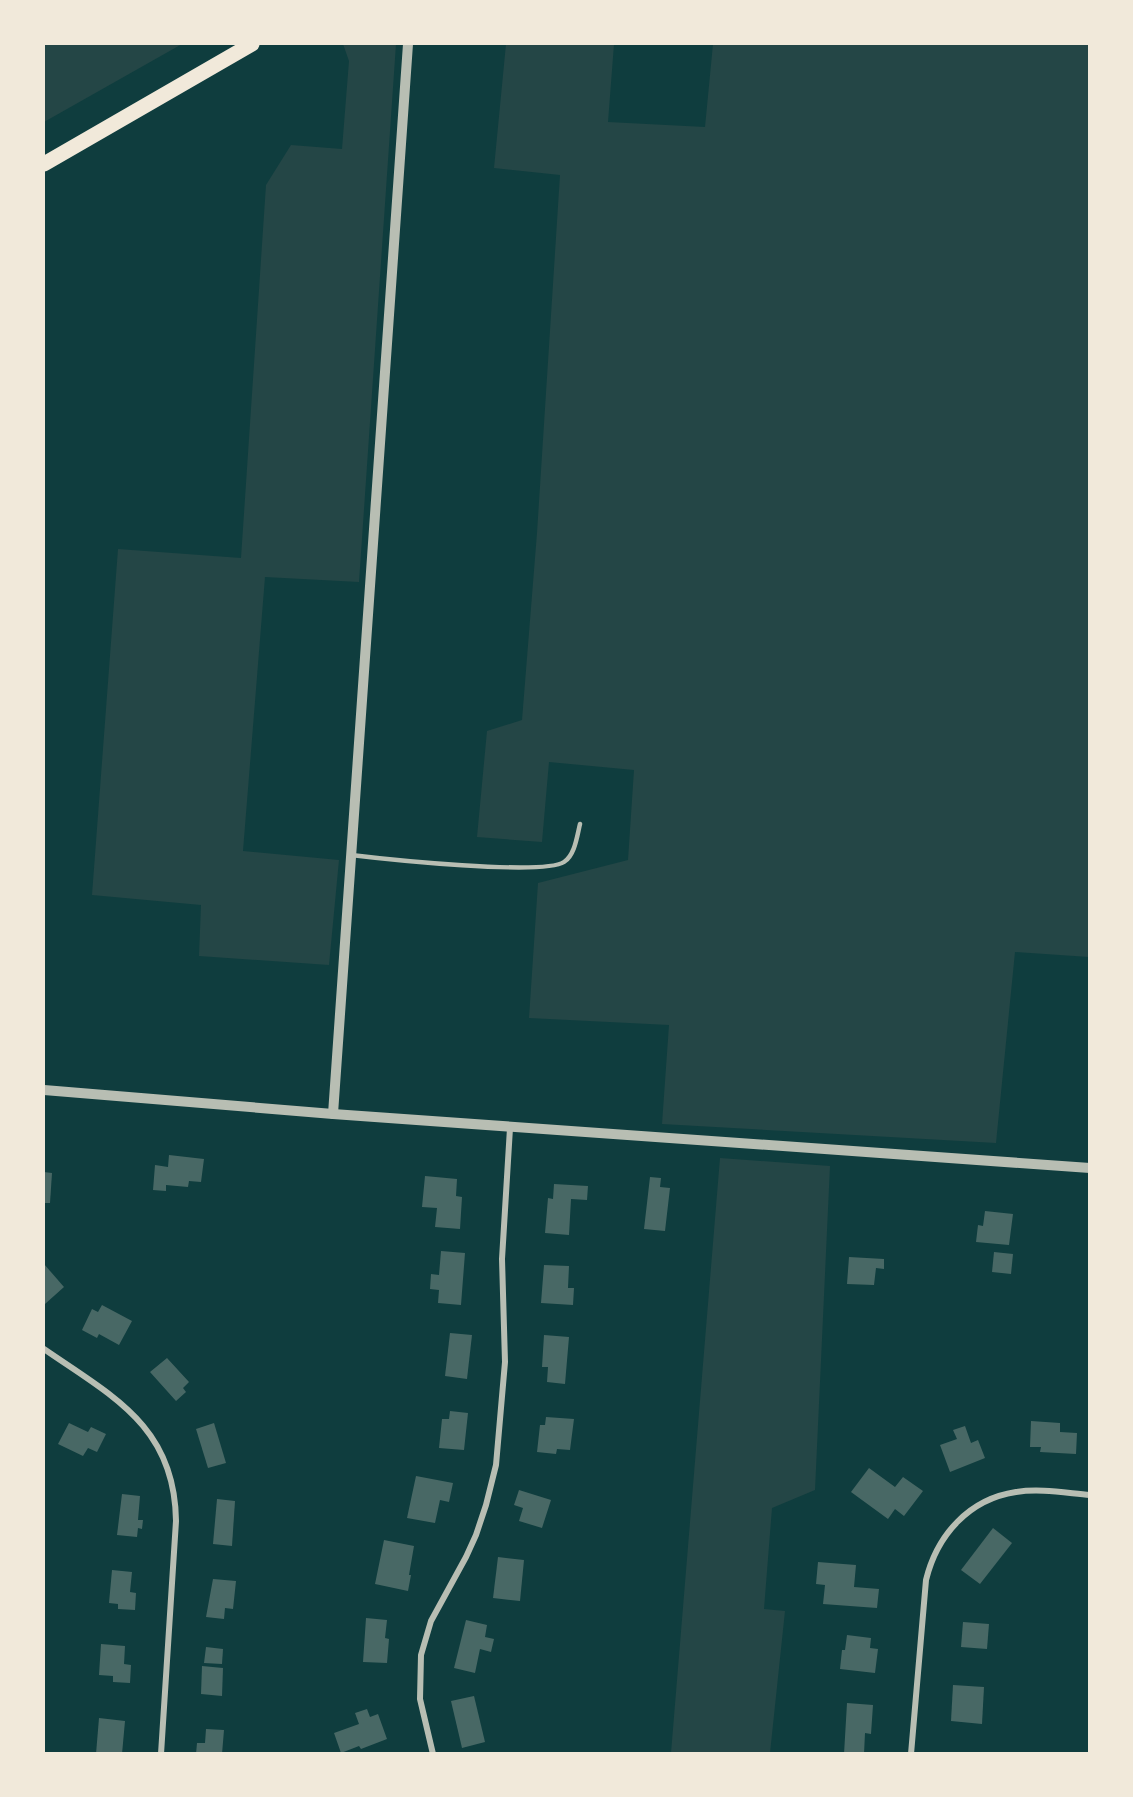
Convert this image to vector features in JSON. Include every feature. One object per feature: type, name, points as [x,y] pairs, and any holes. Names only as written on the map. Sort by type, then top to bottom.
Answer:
[{"type":"main road","points":[[44,164],[252,44]]},
{"type":"street","points":[[333,1114],[408,44]]},
{"type":"street","points":[[44,1090],[510,1128],[1089,1168]]},
{"type":"street","points":[[433,1754],[420,1699],[421,1655],[431,1621],[476,1534],[486,1505],[495,1466],[505,1362],[502,1259],[510,1128]]},
{"type":"street","points":[[44,1349],[132,1412],[157,1446],[167,1466],[172,1484],[176,1521],[161,1754]]},
{"type":"street","points":[[911,1754],[926,1580],[941,1542],[959,1519],[977,1505],[997,1496],[1017,1491],[1089,1495]]},
{"type":"lane","points":[[351,855],[491,867],[536,868],[563,863],[571,855],[580,824]]},
{"type":"shaded area","points":[[44,44],[182,44],[44,122]]},
{"type":"shaded area","points":[[343,44],[396,44],[359,582],[265,577],[243,851],[339,860],[329,965],[199,956],[201,905],[92,895],[118,549],[241,558],[266,185],[291,145],[342,149],[349,61]]},
{"type":"shaded area","points":[[506,44],[614,44],[608,122],[705,127],[713,44],[1089,44],[1089,957],[1015,952],[996,1143],[662,1124],[669,1025],[529,1018],[538,883],[628,860],[634,770],[549,762],[542,842],[477,837],[487,731],[522,720],[537,533],[560,175],[494,168]]},
{"type":"shaded area","points":[[720,1158],[830,1166],[815,1490],[772,1508],[764,1609],[785,1611],[770,1753],[671,1753]]},
{"type":"building","points":[[169,1155],[204,1159],[201,1182],[189,1181],[188,1187],[166,1185],[166,1191],[153,1190],[155,1165],[168,1167]]},
{"type":"building","points":[[44,1172],[52,1173],[50,1203],[44,1203]]},
{"type":"building","points":[[425,1176],[457,1179],[456,1196],[462,1197],[460,1229],[435,1227],[437,1208],[422,1207]]},
{"type":"building","points":[[650,1177],[661,1178],[660,1187],[670,1188],[665,1231],[644,1229]]},
{"type":"building","points":[[554,1184],[588,1186],[587,1200],[571,1199],[569,1235],[545,1233],[548,1198],[553,1199]]},
{"type":"building","points":[[985,1211],[1013,1214],[1009,1245],[976,1242],[978,1225],[983,1226]]},
{"type":"building","points":[[441,1251],[465,1253],[461,1305],[438,1303],[439,1290],[430,1289],[431,1274],[439,1275]]},
{"type":"building","points":[[994,1252],[1013,1254],[1011,1274],[992,1272]]},
{"type":"building","points":[[849,1257],[884,1259],[884,1269],[876,1268],[874,1285],[847,1284]]},
{"type":"building","points":[[44,1264],[64,1287],[45,1304],[44,1302]]},
{"type":"building","points":[[544,1265],[569,1266],[568,1288],[574,1288],[573,1305],[541,1303]]},
{"type":"building","points":[[102,1305],[132,1321],[119,1345],[99,1334],[97,1338],[82,1330],[92,1309],[98,1312]]},
{"type":"building","points":[[450,1333],[472,1335],[467,1379],[445,1376]]},
{"type":"building","points":[[544,1335],[569,1337],[565,1384],[547,1382],[548,1367],[542,1367]]},
{"type":"building","points":[[167,1358],[189,1382],[183,1388],[186,1392],[176,1401],[150,1372]]},
{"type":"building","points":[[450,1411],[468,1413],[464,1450],[439,1448],[442,1419],[449,1419]]},
{"type":"building","points":[[546,1417],[574,1419],[570,1450],[557,1449],[556,1454],[537,1452],[540,1425],[545,1425]]},
{"type":"building","points":[[1031,1421],[1060,1423],[1060,1432],[1077,1433],[1076,1454],[1040,1452],[1041,1447],[1030,1447]]},
{"type":"building","points":[[69,1423],[88,1432],[91,1427],[106,1434],[97,1452],[88,1448],[83,1456],[58,1444]]},
{"type":"building","points":[[214,1423],[226,1463],[208,1468],[196,1429]]},
{"type":"building","points":[[965,1426],[971,1443],[978,1440],[985,1458],[950,1472],[940,1445],[957,1439],[953,1430]]},
{"type":"building","points":[[869,1468],[895,1487],[903,1477],[923,1491],[904,1516],[895,1509],[888,1519],[851,1492]]},
{"type":"building","points":[[416,1476],[453,1483],[449,1502],[440,1500],[435,1523],[407,1518]]},
{"type":"building","points":[[519,1490],[551,1500],[542,1528],[519,1521],[523,1508],[514,1505]]},
{"type":"building","points":[[122,1494],[140,1496],[138,1520],[143,1520],[142,1529],[138,1528],[137,1537],[117,1535]]},
{"type":"building","points":[[217,1499],[235,1501],[232,1546],[213,1544]]},
{"type":"building","points":[[993,1528],[1012,1543],[980,1584],[961,1570]]},
{"type":"building","points":[[384,1540],[414,1546],[408,1591],[375,1584]]},
{"type":"building","points":[[498,1557],[524,1560],[520,1601],[493,1598]]},
{"type":"building","points":[[818,1562],[856,1565],[854,1587],[879,1589],[877,1608],[823,1604],[825,1585],[816,1584]]},
{"type":"building","points":[[112,1570],[132,1572],[130,1592],[136,1593],[135,1610],[118,1609],[118,1604],[109,1603]]},
{"type":"building","points":[[213,1579],[236,1581],[233,1609],[225,1608],[224,1619],[206,1617]]},
{"type":"building","points":[[366,1618],[387,1620],[385,1638],[389,1639],[387,1663],[363,1662]]},
{"type":"building","points":[[466,1620],[487,1625],[485,1637],[494,1639],[491,1652],[480,1649],[475,1673],[454,1668]]},
{"type":"building","points":[[963,1622],[989,1624],[987,1649],[961,1647]]},
{"type":"building","points":[[847,1635],[871,1638],[870,1648],[878,1649],[875,1673],[840,1669],[842,1650],[845,1650]]},
{"type":"building","points":[[101,1644],[125,1646],[124,1664],[131,1665],[130,1683],[113,1682],[113,1676],[99,1675]]},
{"type":"building","points":[[206,1647],[223,1649],[222,1664],[204,1663]]},
{"type":"building","points":[[202,1666],[223,1668],[222,1696],[201,1694]]},
{"type":"building","points":[[953,1685],[984,1687],[982,1724],[951,1721]]},
{"type":"building","points":[[474,1696],[485,1742],[462,1748],[451,1701]]},
{"type":"building","points":[[847,1703],[873,1705],[871,1734],[865,1733],[864,1754],[844,1754]]},
{"type":"building","points":[[367,1709],[370,1717],[378,1714],[387,1739],[361,1749],[359,1746],[341,1753],[334,1733],[359,1724],[355,1713]]},
{"type":"building","points":[[99,1718],[125,1721],[122,1754],[96,1754]]},
{"type":"building","points":[[206,1729],[224,1730],[222,1754],[196,1754],[197,1743],[205,1743]]}]
